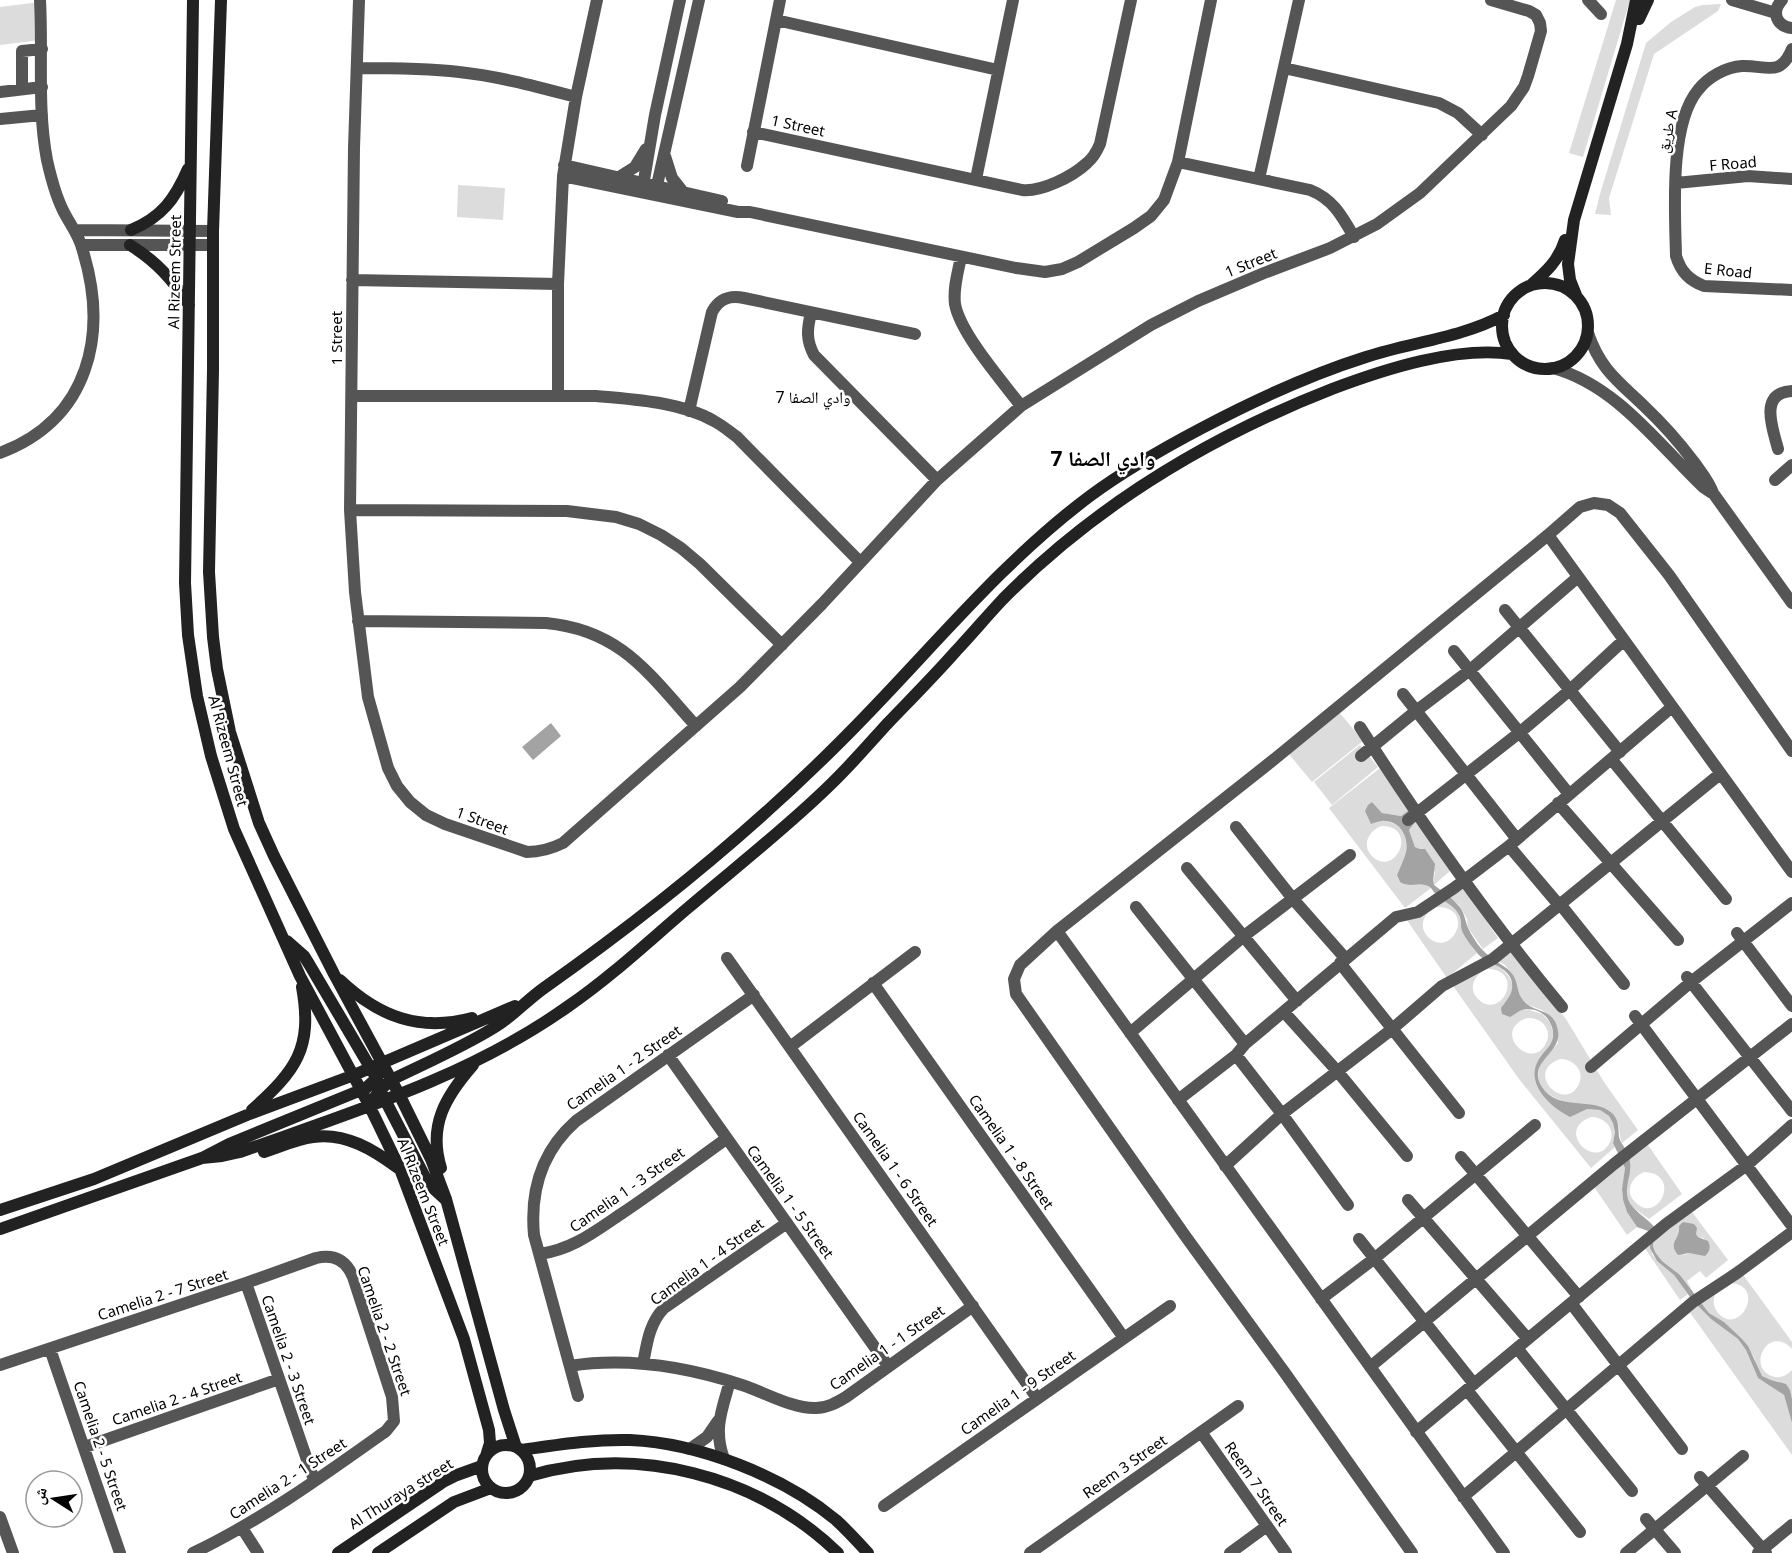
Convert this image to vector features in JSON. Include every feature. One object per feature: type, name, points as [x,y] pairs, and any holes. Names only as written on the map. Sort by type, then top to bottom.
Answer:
[{"type":"street","points":[[0,453],[26,441],[49,424],[68,402],[82,377],[90,350],[94,309],[89,271],[75,230],[65,215],[52,179],[44,139],[40,0]]},
{"type":"street","name":"Al Rizeem Street","points":[[193,0],[185,583],[192,666],[204,726],[223,798],[245,856],[300,976],[362,1090],[400,1169],[464,1340],[490,1438],[484,1461]]},
{"type":"street","name":"Al Rizeem Street","points":[[221,0],[213,231],[209,572],[217,669],[230,732],[260,823],[274,856],[334,974],[380,1081]]},
{"type":"street","name":"1 Street","points":[[359,0],[354,148],[350,510],[358,621],[368,697],[387,768],[397,786],[410,802],[426,815],[527,852],[540,852],[563,843],[740,687],[822,604],[937,480],[1021,406],[1151,325],[1198,301],[1354,237],[1377,224],[1420,193],[1511,106],[1528,76],[1541,31],[1540,23],[1536,15],[1529,10],[1491,0]]},
{"type":"street","points":[[558,396],[558,284],[563,170],[597,0]]},
{"type":"street","points":[[643,187],[650,140],[680,0]]},
{"type":"street","points":[[656,190],[699,0]]},
{"type":"street","name":"1 Street","points":[[747,166],[780,0]]},
{"type":"street","points":[[976,179],[1013,0]]},
{"type":"street","name":"1 Street","points":[[753,132],[1031,191],[1048,186],[1087,163],[1100,144],[1131,0]]},
{"type":"street","points":[[563,170],[656,190],[738,212],[750,212],[1016,268],[1045,272],[1062,269],[1078,262],[1134,228],[1151,216],[1164,200],[1178,162],[1211,0]]},
{"type":"street","points":[[1259,179],[1299,0]]},
{"type":"street","points":[[1588,0],[1601,14]]},
{"type":"street","points":[[1574,220],[1556,260],[1530,286],[1516,294],[1504,315],[1504,339],[1512,354],[1532,367],[1540,369],[1564,365],[1577,355],[1586,341],[1588,325],[1585,309],[1570,280],[1568,264],[1574,220],[1627,44],[1636,0]]},
{"type":"street","points":[[1627,44],[1634,34],[1648,0]]},
{"type":"street","points":[[1732,0],[1778,4],[1781,25],[1792,28]]},
{"type":"street","points":[[776,20],[998,70]]},
{"type":"street","points":[[22,89],[22,51],[42,49]]},
{"type":"street","name":"طريق A","points":[[1676,183],[1681,130],[1689,106],[1698,89],[1708,80],[1740,66],[1777,68],[1787,59],[1792,49]]},
{"type":"street","points":[[357,68],[461,72],[576,97]]},
{"type":"street","points":[[1284,68],[1439,103],[1458,112],[1482,135]]},
{"type":"street","points":[[0,92],[42,87]]},
{"type":"street","points":[[0,119],[42,115]]},
{"type":"street","points":[[619,177],[639,163],[650,140]]},
{"type":"street","points":[[665,152],[672,178],[683,192]]},
{"type":"street","points":[[131,230],[149,221],[167,206],[177,192],[190,162]]},
{"type":"street","points":[[1178,162],[1319,194],[1335,206],[1354,237]]},
{"type":"street","points":[[563,170],[619,177],[643,187]]},
{"type":"street","name":"F Road","points":[[1676,183],[1748,176],[1792,179]]},
{"type":"street","name":"E Road","points":[[1676,183],[1676,256],[1686,276],[1704,286],[1792,290]]},
{"type":"street","points":[[656,190],[683,192],[739,205],[750,212]]},
{"type":"street","points":[[75,230],[213,231]]},
{"type":"street","points":[[81,245],[213,245]]},
{"type":"street","points":[[130,245],[162,268],[189,306]]},
{"type":"street","points":[[961,257],[955,288],[958,315],[970,336],[1021,406]]},
{"type":"street","points":[[352,280],[558,284]]},
{"type":"street","points":[[1530,286],[1554,284],[1576,295]]},
{"type":"street","points":[[689,411],[712,312],[722,300],[736,296],[915,334]]},
{"type":"street","points":[[811,313],[807,334],[814,355],[937,480]]},
{"type":"street","points":[[0,1229],[202,1158],[229,1144],[362,1090],[497,1025],[524,1002],[639,918],[716,856],[768,810],[841,741],[1014,561],[1039,537],[1093,494],[1178,441],[1280,389],[1364,357],[1463,332],[1504,315]]},
{"type":"street","points":[[1588,333],[1596,354],[1610,374],[1674,437],[1705,477],[1713,493],[1792,603]]},
{"type":"street","points":[[0,1210],[94,1179],[247,1115],[354,1076],[380,1081],[399,1094],[475,1062],[517,1040],[571,1005],[605,979],[773,838],[832,783],[1002,600],[1058,548],[1125,496],[1157,475],[1242,428],[1280,410],[1356,380],[1424,361],[1469,352],[1491,351],[1512,354]]},
{"type":"street","points":[[1553,368],[1585,380],[1605,393],[1655,438],[1703,487],[1713,493]]},
{"type":"street","points":[[1778,449],[1769,415],[1770,407],[1774,399],[1792,391]]},
{"type":"street","points":[[352,396],[620,398],[652,402],[689,411],[715,421],[737,437],[860,562]]},
{"type":"street","points":[[1775,480],[1792,465]]},
{"type":"street","points":[[1412,1553],[1016,994],[1014,979],[1020,965],[1058,931],[1272,761],[1580,507],[1594,503],[1608,506],[1620,513],[1668,575],[1792,752]]},
{"type":"street","points":[[350,510],[567,511],[616,517],[661,535],[681,548],[782,645]]},
{"type":"street","points":[[1548,535],[1792,872]]},
{"type":"street","points":[[1361,756],[1470,670],[1578,577]]},
{"type":"street","points":[[1505,610],[1570,690],[1662,821],[1726,899]]},
{"type":"street","points":[[358,621],[546,623],[574,627],[606,639],[632,657],[696,726]]},
{"type":"street","points":[[1412,817],[1520,733],[1624,640]]},
{"type":"street","points":[[1454,651],[1569,794]]},
{"type":"street","points":[[1403,694],[1466,774],[1512,842],[1559,905],[1624,984]]},
{"type":"street","points":[[1178,1100],[1236,1055],[1245,1044],[1396,917],[1425,909],[1464,881],[1672,707]]},
{"type":"street","points":[[1360,727],[1412,817],[1464,881],[1510,945],[1562,1007]]},
{"type":"street","points":[[1225,1166],[1282,1114],[1391,1030],[1442,986],[1493,959],[1720,774]]},
{"type":"street","points":[[1558,803],[1678,940]]},
{"type":"street","points":[[1236,827],[1343,961],[1391,1030],[1459,1113]]},
{"type":"street","points":[[1130,1033],[1244,936],[1350,855]]},
{"type":"street","points":[[1187,868],[1297,1001]]},
{"type":"street","points":[[1591,1067],[1638,1021],[1740,937],[1792,903]]},
{"type":"street","points":[[1136,907],[1245,1044]]},
{"type":"street","points":[[1058,931],[1504,1553]]},
{"type":"street","points":[[282,936],[304,956],[309,964],[380,1081],[427,1181],[446,1199]]},
{"type":"street","points":[[1740,937],[1792,1006]]},
{"type":"street","points":[[790,1047],[915,952]]},
{"type":"street","name":"Camelia 1 - 6 Street","points":[[728,958],[1037,1398]]},
{"type":"street","points":[[334,974],[372,1006],[413,1022],[428,1024],[458,1022],[524,1002]]},
{"type":"street","points":[[247,1115],[284,1080],[300,1054],[305,1034],[306,1016],[300,976]]},
{"type":"street","points":[[1689,979],[1792,1111]]},
{"type":"street","name":"Camelia 1 - 8 Street","points":[[873,984],[1124,1338]]},
{"type":"street","name":"Camelia 1 - 2 Street","points":[[578,1396],[534,1235],[532,1214],[542,1169],[559,1138],[576,1121],[754,995]]},
{"type":"street","points":[[202,1158],[240,1152],[369,1105],[380,1081],[524,1002]]},
{"type":"street","points":[[1284,1012],[1338,1071],[1407,1156]]},
{"type":"street","points":[[1638,1021],[1792,1226]]},
{"type":"street","points":[[1370,1367],[1618,1161],[1792,1024]]},
{"type":"street","name":"Camelia 1 - 5 Street","points":[[668,1055],[888,1366]]},
{"type":"street","points":[[1236,1055],[1348,1205]]},
{"type":"street","points":[[446,1199],[446,1187],[438,1157],[437,1128],[443,1108],[451,1093],[475,1062]]},
{"type":"street","name":"Al Rizeem Street","points":[[399,1094],[431,1159],[446,1199],[493,1370],[519,1448]]},
{"type":"street","points":[[1321,1299],[1375,1258],[1535,1125]]},
{"type":"street","points":[[1416,1432],[1648,1239],[1747,1165],[1792,1125]]},
{"type":"street","points":[[202,1158],[221,1162],[236,1161],[302,1139],[325,1136],[346,1140],[370,1149],[400,1169]]},
{"type":"street","name":"Camelia 1 - 3 Street","points":[[540,1254],[561,1250],[579,1242],[726,1139]]},
{"type":"street","points":[[1461,1157],[1528,1236],[1575,1300],[1618,1365],[1682,1449]]},
{"type":"street","points":[[1408,1200],[1528,1339]]},
{"type":"street","name":"Camelia 1 - 4 Street","points":[[643,1364],[649,1330],[664,1308],[786,1223]]},
{"type":"street","points":[[1463,1497],[1696,1300],[1792,1232]]},
{"type":"street","points":[[1359,1239],[1425,1322],[1516,1452],[1580,1532]]},
{"type":"street","name":"Camelia 2 - 7 Street","points":[[0,1365],[316,1258],[335,1257]]},
{"type":"street","name":"Camelia 2 - 2 Street","points":[[335,1257],[343,1261],[353,1277],[392,1397],[394,1421]]},
{"type":"street","name":"Camelia 2 - 3 Street","points":[[246,1283],[314,1480]]},
{"type":"street","name":"Camelia 1 - 1 Street","points":[[570,1366],[595,1363],[643,1364],[699,1373],[730,1381],[801,1407],[817,1408],[832,1405],[846,1397],[973,1306]]},
{"type":"street","name":"Camelia 1 - 9 Street","points":[[884,1506],[1170,1306]]},
{"type":"street","points":[[464,1340],[484,1334]]},
{"type":"street","points":[[1517,1348],[1632,1491]]},
{"type":"street","name":"Camelia 2 - 5 Street","points":[[50,1349],[120,1553]]},
{"type":"street","points":[[473,1375],[493,1370]]},
{"type":"street","name":"Camelia 2 - 4 Street","points":[[85,1448],[279,1380]]},
{"type":"street","points":[[724,1459],[719,1440],[719,1420],[730,1381]]},
{"type":"street","name":"Reem 3 Street","points":[[1030,1553],[1238,1406]]},
{"type":"street","points":[[690,1449],[707,1437],[719,1420]]},
{"type":"street","name":"Camelia 2 - 1 Street","points":[[193,1553],[242,1528],[386,1431],[394,1421]]},
{"type":"street","name":"Reem 7 Street","points":[[1201,1432],[1286,1553]]},
{"type":"street","points":[[519,1448],[530,1464],[529,1476],[523,1486],[513,1492],[502,1492],[491,1488],[484,1478],[484,1461],[490,1451],[499,1446],[519,1448],[572,1442],[631,1440],[690,1449],[752,1470],[809,1502],[836,1520],[868,1553]]},
{"type":"street","points":[[1626,1553],[1655,1529],[1704,1481],[1743,1456]]},
{"type":"street","name":"Al Thuraya street","points":[[338,1553],[443,1482],[484,1461]]},
{"type":"street","points":[[529,1476],[558,1467],[598,1462],[655,1464],[695,1473],[760,1497],[813,1530],[838,1553]]},
{"type":"street","points":[[1704,1481],[1762,1552],[1792,1525]]},
{"type":"street","points":[[378,1553],[454,1502],[491,1488]]},
{"type":"street","points":[[0,1517],[13,1553]]},
{"type":"street","points":[[1646,1519],[1675,1553]]},
{"type":"street","points":[[1230,1553],[1267,1526]]},
{"type":"street","points":[[242,1528],[258,1553]]},
{"type":"shaded area","points":[[1616,0],[1630,0],[1583,157],[1569,153]]},
{"type":"shaded area","points":[[40,2],[40,40],[0,45],[0,7]]},
{"type":"shaded area","points":[[1721,4],[1718,11],[1654,54],[1609,198],[1611,215],[1595,214],[1646,43],[1671,22],[1695,7]]},
{"type":"shaded area","points":[[458,185],[505,188],[503,220],[457,217]]},
{"type":"shaded area","points":[[1339,712],[1363,741],[1312,782],[1288,753]]},
{"type":"shaded area","points":[[551,723],[561,736],[533,760],[522,747]]},
{"type":"shaded area","points":[[1360,745],[1378,767],[1332,805],[1314,782]]},
{"type":"shaded area","points":[[1380,768],[1409,810],[1401,816],[1382,813],[1372,802],[1371,824],[1382,821],[1391,822],[1403,832],[1407,847],[1397,875],[1400,882],[1431,888],[1405,908],[1329,808]],"holes":[[[1381,826],[1393,828],[1399,834],[1400,850],[1389,861],[1381,861],[1369,852],[1368,839],[1373,831]]]},
{"type":"shaded area","points":[[1372,802],[1382,813],[1401,816],[1409,810],[1417,820],[1409,830],[1415,847],[1425,849],[1435,864],[1434,885],[1460,908],[1469,930],[1483,950],[1513,975],[1527,1005],[1548,1014],[1556,1023],[1558,1039],[1538,1071],[1542,1087],[1549,1095],[1557,1099],[1595,1105],[1604,1108],[1615,1117],[1621,1142],[1630,1160],[1628,1199],[1655,1228],[1653,1246],[1655,1252],[1662,1261],[1680,1275],[1709,1313],[1724,1322],[1742,1339],[1748,1346],[1762,1376],[1786,1384],[1792,1399],[1792,1423],[1784,1395],[1758,1378],[1746,1350],[1738,1339],[1711,1319],[1693,1301],[1674,1275],[1657,1261],[1650,1248],[1651,1232],[1637,1227],[1627,1212],[1622,1189],[1625,1168],[1613,1143],[1615,1132],[1609,1116],[1600,1110],[1587,1109],[1570,1117],[1547,1101],[1541,1093],[1535,1077],[1535,1068],[1552,1040],[1553,1030],[1548,1019],[1540,1012],[1528,1009],[1510,1017],[1502,1014],[1501,1008],[1512,988],[1508,974],[1478,954],[1463,934],[1460,918],[1451,905],[1427,886],[1400,882],[1397,875],[1406,852],[1405,836],[1391,822],[1382,821],[1371,824],[1365,811]]},
{"type":"shaded area","points":[[1417,820],[1451,870],[1434,885],[1435,872],[1420,849],[1415,847],[1409,830]]},
{"type":"shaded area","points":[[1459,881],[1498,938],[1483,949],[1468,928],[1467,919],[1459,905],[1449,898]]},
{"type":"shaded area","points":[[1437,895],[1459,913],[1462,931],[1477,953],[1447,978],[1406,919]],"holes":[[[1437,907],[1449,909],[1456,915],[1458,923],[1456,931],[1452,938],[1445,942],[1437,942],[1425,933],[1424,919]]]},
{"type":"shaded area","points":[[1504,943],[1566,1019],[1604,1082],[1638,1130],[1622,1143],[1618,1123],[1612,1113],[1597,1106],[1557,1099],[1542,1086],[1538,1073],[1540,1066],[1558,1043],[1554,1019],[1542,1010],[1528,1005],[1521,998],[1514,977],[1505,965],[1487,955]],"holes":[[[1560,1059],[1577,1066],[1580,1074],[1579,1084],[1573,1092],[1565,1095],[1550,1088],[1545,1073],[1550,1065]]]},
{"type":"shaded area","points":[[1493,964],[1505,972],[1512,982],[1512,994],[1503,1005],[1542,1014],[1551,1023],[1552,1043],[1541,1055],[1535,1071],[1546,1099],[1600,1110],[1609,1116],[1613,1123],[1615,1147],[1591,1168],[1519,1079],[1451,983]],"holes":[[[1487,969],[1499,971],[1505,977],[1508,985],[1502,1000],[1495,1004],[1487,1004],[1478,999],[1473,990],[1476,978]],[[1527,1018],[1532,1018],[1544,1025],[1548,1038],[1540,1051],[1532,1054],[1517,1047],[1512,1032],[1517,1024]],[[1591,1117],[1596,1117],[1608,1124],[1611,1137],[1604,1150],[1596,1153],[1581,1146],[1576,1131],[1581,1123]]]},
{"type":"shaded area","points":[[1641,1135],[1682,1194],[1649,1219],[1632,1207],[1627,1197],[1626,1189],[1629,1178],[1626,1148]],"holes":[[[1644,1172],[1656,1175],[1662,1180],[1663,1196],[1652,1208],[1644,1208],[1632,1198],[1631,1185],[1636,1177]]]},
{"type":"shaded area","points":[[1618,1153],[1625,1168],[1623,1200],[1627,1212],[1637,1227],[1627,1235],[1588,1178]]},
{"type":"shaded area","points":[[1686,1204],[1728,1260],[1706,1278],[1700,1271],[1687,1281],[1692,1290],[1680,1275],[1662,1261],[1655,1252],[1653,1246],[1655,1228]],"holes":[[[1680,1232],[1696,1234],[1704,1238],[1705,1255],[1689,1253],[1684,1255],[1675,1240]]]},
{"type":"shaded area","points":[[1683,1222],[1694,1224],[1698,1237],[1708,1241],[1710,1249],[1705,1256],[1689,1253],[1678,1255],[1675,1251],[1674,1244],[1679,1226]]},
{"type":"shaded area","points":[[1651,1232],[1652,1254],[1674,1275],[1688,1294],[1680,1300],[1640,1241]]},
{"type":"shaded area","points":[[1736,1265],[1792,1342],[1792,1349],[1783,1342],[1768,1345],[1763,1351],[1761,1366],[1766,1373],[1775,1377],[1784,1376],[1792,1370],[1792,1399],[1790,1390],[1779,1382],[1762,1376],[1754,1357],[1733,1331],[1709,1313],[1698,1298]],"holes":[[[1728,1283],[1740,1285],[1746,1291],[1748,1299],[1746,1307],[1734,1319],[1726,1319],[1715,1308],[1715,1294]]]},
{"type":"shaded area","points":[[1693,1301],[1711,1319],[1738,1339],[1746,1350],[1758,1378],[1784,1395],[1792,1423],[1792,1455],[1686,1307]]},
{"type":"district","name":"وادي الصفا 7","points":[[813,397]]},
{"type":"district","name":"وادي الصفا 7","points":[[1103,459]]}]
